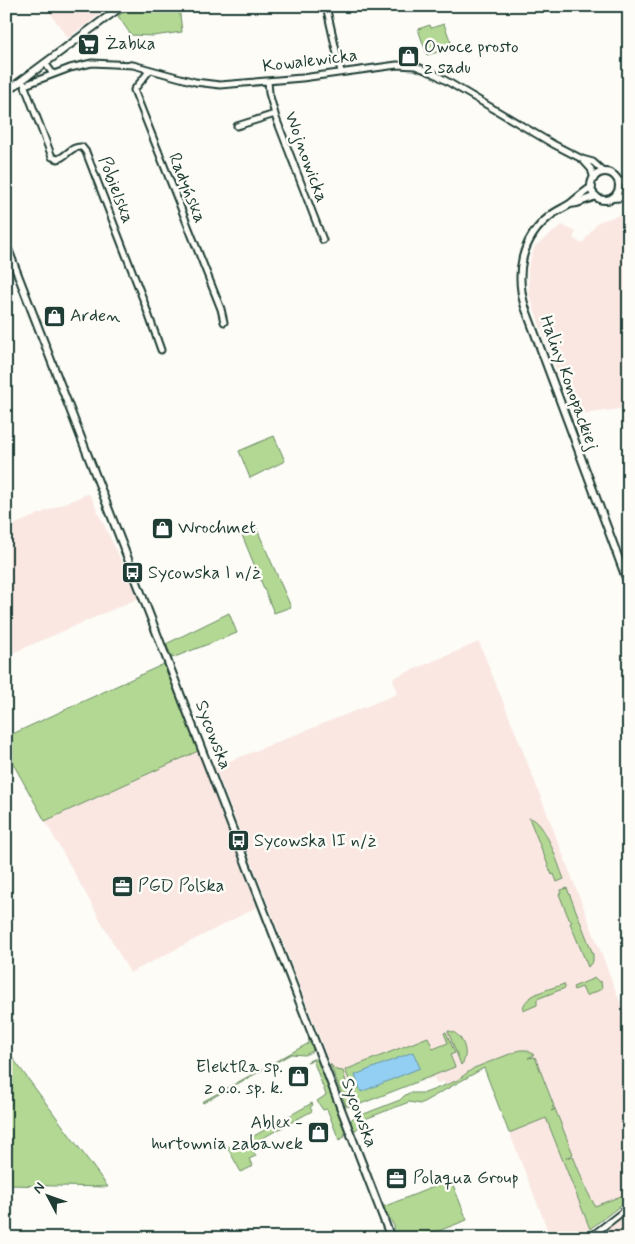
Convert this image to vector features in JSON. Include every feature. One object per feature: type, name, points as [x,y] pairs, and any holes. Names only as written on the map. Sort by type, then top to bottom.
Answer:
[{"type":"street","points":[[6,92],[23,83],[45,63],[122,6]]},
{"type":"street","points":[[326,6],[342,72]]},
{"type":"street","name":"Kowalewicka","points":[[23,83],[77,66],[97,62],[133,65],[206,84],[232,85],[401,65],[418,67],[436,74],[536,134],[582,159],[595,163],[604,172]]},
{"type":"street","points":[[45,63],[53,74]]},
{"type":"street","name":"Radyńska","points":[[150,70],[134,90],[221,309],[224,322]]},
{"type":"street","name":"Wojnowicka","points":[[268,81],[269,93],[275,114],[323,240]]},
{"type":"street","name":"Pobielska","points":[[23,83],[52,157],[58,160],[79,147],[82,147],[86,152],[161,350]]},
{"type":"street","points":[[237,126],[275,114]]},
{"type":"street","points":[[582,159],[590,169],[594,179]]},
{"type":"street","points":[[629,183],[618,180],[611,173],[604,172],[598,174],[594,179],[592,187],[596,196],[604,200],[629,197]]},
{"type":"street","points":[[612,198],[619,190],[618,180]]},
{"type":"street","name":"Haliny Konopackiej","points":[[592,187],[544,222],[530,239],[521,262],[521,290],[528,315],[629,586]]},
{"type":"street","name":"Haliny Konopackiej","points":[[570,204],[596,196]]},
{"type":"street","name":"Sycowska","points":[[6,244],[391,1238]]},
{"type":"street","points":[[6,266],[13,262]]},
{"type":"street","points":[[588,1238],[629,1207]]},
{"type":"shaded area","points":[[45,6],[111,6],[68,38]]},
{"type":"shaded area","points":[[629,212],[629,408],[573,415],[529,295],[528,268],[535,246],[562,225],[576,232],[573,238],[582,244],[598,222]]},
{"type":"shaded area","points":[[89,493],[139,598],[6,656],[6,528]]},
{"type":"shaded area","points":[[479,642],[629,1025],[629,1199],[579,1238],[561,1238],[558,1232],[550,1236],[484,1068],[433,1096],[432,1091],[445,1085],[443,1081],[436,1084],[434,1077],[361,1103],[342,1095],[215,767],[397,694],[393,678]]},
{"type":"shaded area","points":[[198,751],[257,907],[130,973],[45,821]]},
{"type":"shaded area","points":[[629,1207],[629,1238],[589,1238]]},
{"type":"green space","points":[[133,6],[179,6],[182,32],[153,36],[131,35],[118,16]]},
{"type":"green space","points":[[444,24],[453,48],[427,55],[418,29],[430,25],[431,28]]},
{"type":"green space","points":[[274,436],[285,461],[250,478],[239,451]]},
{"type":"green space","points":[[256,527],[291,607],[274,613],[242,535]]},
{"type":"green space","points":[[229,613],[237,633],[172,658],[166,644]]},
{"type":"green space","points":[[164,664],[198,751],[45,821],[6,751],[6,737]]},
{"type":"green space","points":[[529,818],[535,820],[546,834],[564,879],[557,882],[554,874],[552,875]]},
{"type":"green space","points":[[567,888],[593,954],[593,961],[588,967],[570,923],[572,922],[559,894],[561,890]]},
{"type":"green space","points":[[595,978],[599,982],[601,981],[602,989],[586,996],[582,987],[574,990],[573,987]]},
{"type":"green space","points":[[564,984],[565,988],[537,999],[537,1005],[523,1011],[527,1000],[532,996]]},
{"type":"green space","points":[[448,1031],[457,1035],[464,1044],[465,1055],[461,1065]]},
{"type":"green space","points":[[446,1032],[455,1053],[450,1055],[455,1067],[353,1107],[346,1106],[330,1064],[336,1070],[343,1071],[349,1093],[354,1091],[345,1070],[428,1037],[433,1049],[448,1043],[444,1033]]},
{"type":"green space","points":[[308,1033],[313,1044],[313,1051],[305,1055],[291,1054],[202,1102],[309,1043]]},
{"type":"green space","points":[[6,1049],[108,1187],[6,1185]]},
{"type":"green space","points":[[520,1050],[527,1050],[534,1055],[528,1058],[535,1057],[554,1106],[552,1107],[555,1109],[573,1154],[566,1158],[573,1156],[595,1206],[629,1193],[629,1199],[590,1229],[546,1118],[509,1133],[484,1068],[420,1104],[409,1102],[365,1119],[356,1130],[351,1128],[351,1120],[357,1114],[364,1114],[400,1100],[409,1093],[425,1093],[456,1081],[474,1068]]},
{"type":"green space","points":[[313,1059],[318,1059],[346,1130],[344,1137],[339,1140],[327,1109],[323,1110],[317,1101],[326,1095],[313,1060],[307,1062]]},
{"type":"green space","points":[[312,1103],[313,1105],[310,1107],[312,1111],[250,1145],[256,1156],[249,1159],[253,1166],[241,1172],[227,1147],[229,1146],[231,1149]]},
{"type":"green space","points":[[451,1180],[467,1220],[420,1238],[396,1238],[394,1226],[383,1207]]},
{"type":"water","points":[[413,1052],[420,1068],[361,1092],[355,1075]]},
{"type":"place","name":"Żabka","points":[[89,44]]},
{"type":"place","name":"Owoce prosto z sadu","points":[[408,57]]},
{"type":"place","name":"Arden","points":[[54,316]]},
{"type":"place","name":"Wrochmet","points":[[162,528]]},
{"type":"place","name":"Sycowska I n/ż","points":[[132,573]]},
{"type":"place","name":"Sycowska II n/ż","points":[[238,841]]},
{"type":"place","name":"PGD Polska","points":[[122,886]]},
{"type":"place","name":"ElektRa sp. z o.o. sp. k.","points":[[299,1077]]},
{"type":"place","name":"Ablex - hurtownia zabawek","points":[[319,1133]]},
{"type":"place","name":"Polaqua Group","points":[[397,1178]]}]
